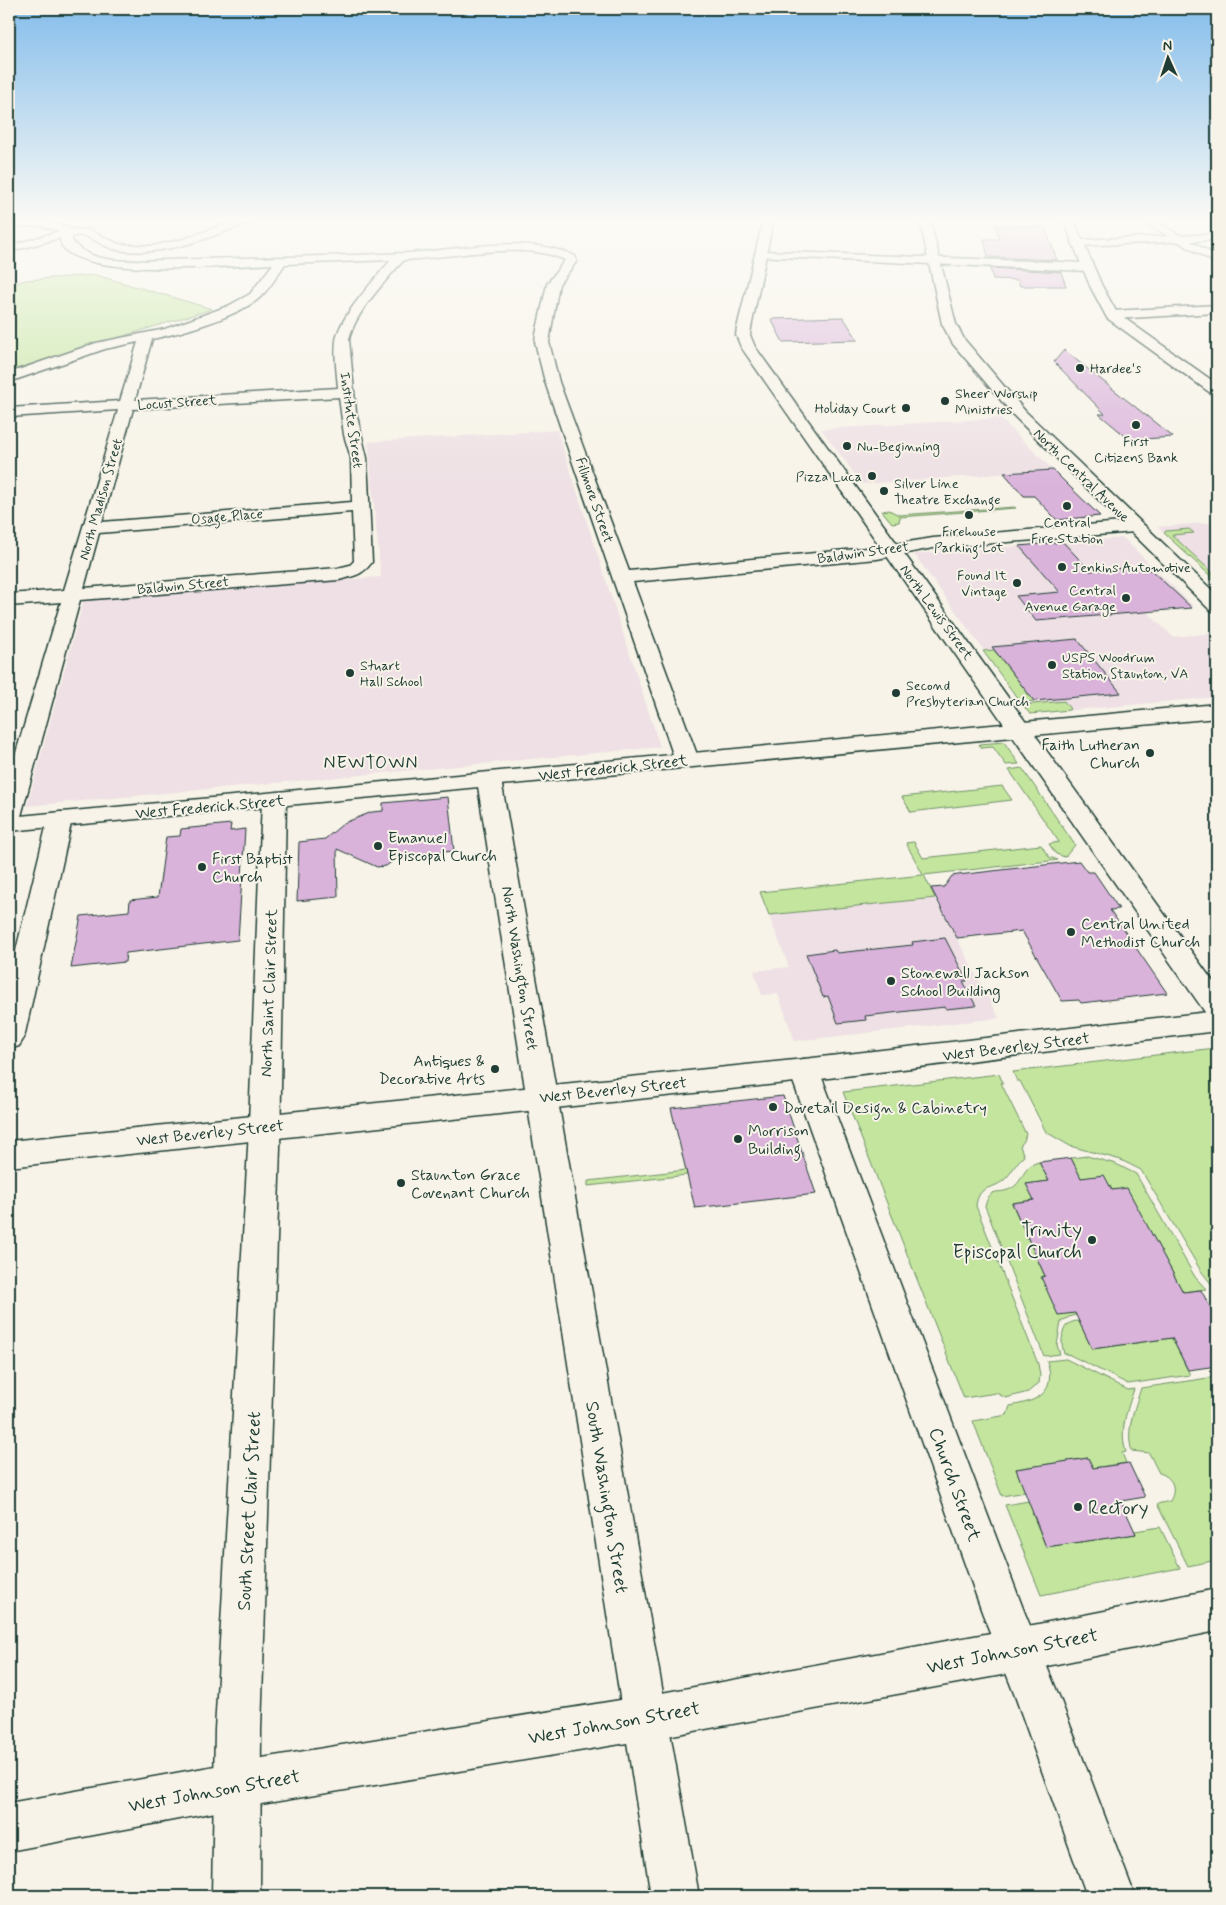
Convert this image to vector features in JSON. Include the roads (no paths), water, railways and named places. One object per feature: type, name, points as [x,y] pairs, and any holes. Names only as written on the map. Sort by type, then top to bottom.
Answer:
[{"type":"street","points":[[9,378],[101,346],[146,337],[190,325],[226,310]]},
{"type":"street","name":"Institute Street","points":[[357,569],[363,562],[362,506],[359,458],[353,442],[346,392],[343,338],[345,331],[360,310]]},
{"type":"street","name":"Fillmore Street","points":[[547,310],[542,342],[552,382],[688,760]]},
{"type":"street","name":"North Lewis Street","points":[[748,310],[744,328],[746,342],[1217,1008]]},
{"type":"street","name":"North Central Avenue","points":[[946,310],[949,324],[958,341],[1020,414],[1217,606]]},
{"type":"street","points":[[1109,310],[1112,315],[1217,391]]},
{"type":"street","points":[[1112,315],[1201,310]]},
{"type":"street","name":"North Madison Street","points":[[9,816],[146,337]]},
{"type":"street","name":"Locust Street","points":[[9,412],[346,392]]},
{"type":"street","name":"Osage Place","points":[[92,528],[362,506]]},
{"type":"street","name":"Baldwin Street","points":[[621,577],[877,553],[904,546],[1040,536],[1066,531],[1135,527]]},
{"type":"street","name":"Baldwin Street","points":[[9,600],[339,574],[357,569]]},
{"type":"street","name":"West Frederick Street","points":[[9,824],[490,780],[1019,728],[1217,711]]},
{"type":"street","name":"North Washington Street","points":[[490,780],[542,1097]]},
{"type":"street","name":"North Saint Clair Street","points":[[264,1126],[274,800]]},
{"type":"street","points":[[9,1038],[60,819]]},
{"type":"street","name":"West Beverley Street","points":[[9,1154],[804,1070],[1217,1021]]},
{"type":"street","name":"Church Street","points":[[804,1070],[1111,1896]]},
{"type":"street","name":"South Washington Street","points":[[542,1097],[675,1896]]},
{"type":"street","name":"South Street Clair Street","points":[[236,1896],[238,1730],[264,1126]]},
{"type":"street","name":"West Johnson Street","points":[[9,1828],[237,1785],[645,1718],[1018,1650],[1217,1610]]},
{"type":"place","name":"Hardee's","points":[[1080,368]]},
{"type":"place","name":"Sheer Worship Ministries","points":[[945,401]]},
{"type":"place","name":"Holiday Court","points":[[906,408]]},
{"type":"place","name":"First Citizens Bank","points":[[1136,425]]},
{"type":"place","name":"Nu-Beginning","points":[[847,446]]},
{"type":"place","name":"Pizza Luca","points":[[872,476]]},
{"type":"place","name":"Silver Line Theatre Exchange","points":[[884,491]]},
{"type":"place","name":"Central Fire Station","points":[[1067,506]]},
{"type":"place","name":"Firehouse Parking Lot","points":[[969,515]]},
{"type":"place","name":"Jenkins Automotive","points":[[1062,567]]},
{"type":"place","name":"Found It Vintage","points":[[1017,583]]},
{"type":"place","name":"Central Avenue Garage","points":[[1126,598]]},
{"type":"place","name":"USPS Woodrum Station, Staunton, VA","points":[[1052,665]]},
{"type":"place","name":"Stuart Hall School","points":[[350,673]]},
{"type":"place","name":"Second Presbyterian Church","points":[[896,693]]},
{"type":"place","name":"Faith Lutheran Church","points":[[1150,753]]},
{"type":"place","name":"Emanuel Episcopal Church","points":[[378,846]]},
{"type":"place","name":"First Baptist Church","points":[[202,867]]},
{"type":"place","name":"Central United Methodist Church","points":[[1071,932]]},
{"type":"place","name":"Stonewall Jackson School Building","points":[[891,981]]},
{"type":"place","name":"Antiques & Decorative Arts","points":[[495,1069]]},
{"type":"place","name":"Dovetail Design & Cabinetry","points":[[773,1107]]},
{"type":"place","name":"Morrison Building","points":[[738,1139]]},
{"type":"place","name":"Staunton Grace Covenant Church","points":[[401,1183]]},
{"type":"place","name":"Trinity Episcopal Church","points":[[1092,1240]]},
{"type":"place","name":"Rectory","points":[[1078,1507]]},
{"type":"district","name":"NEWTOWN","points":[[371,762]]}]
